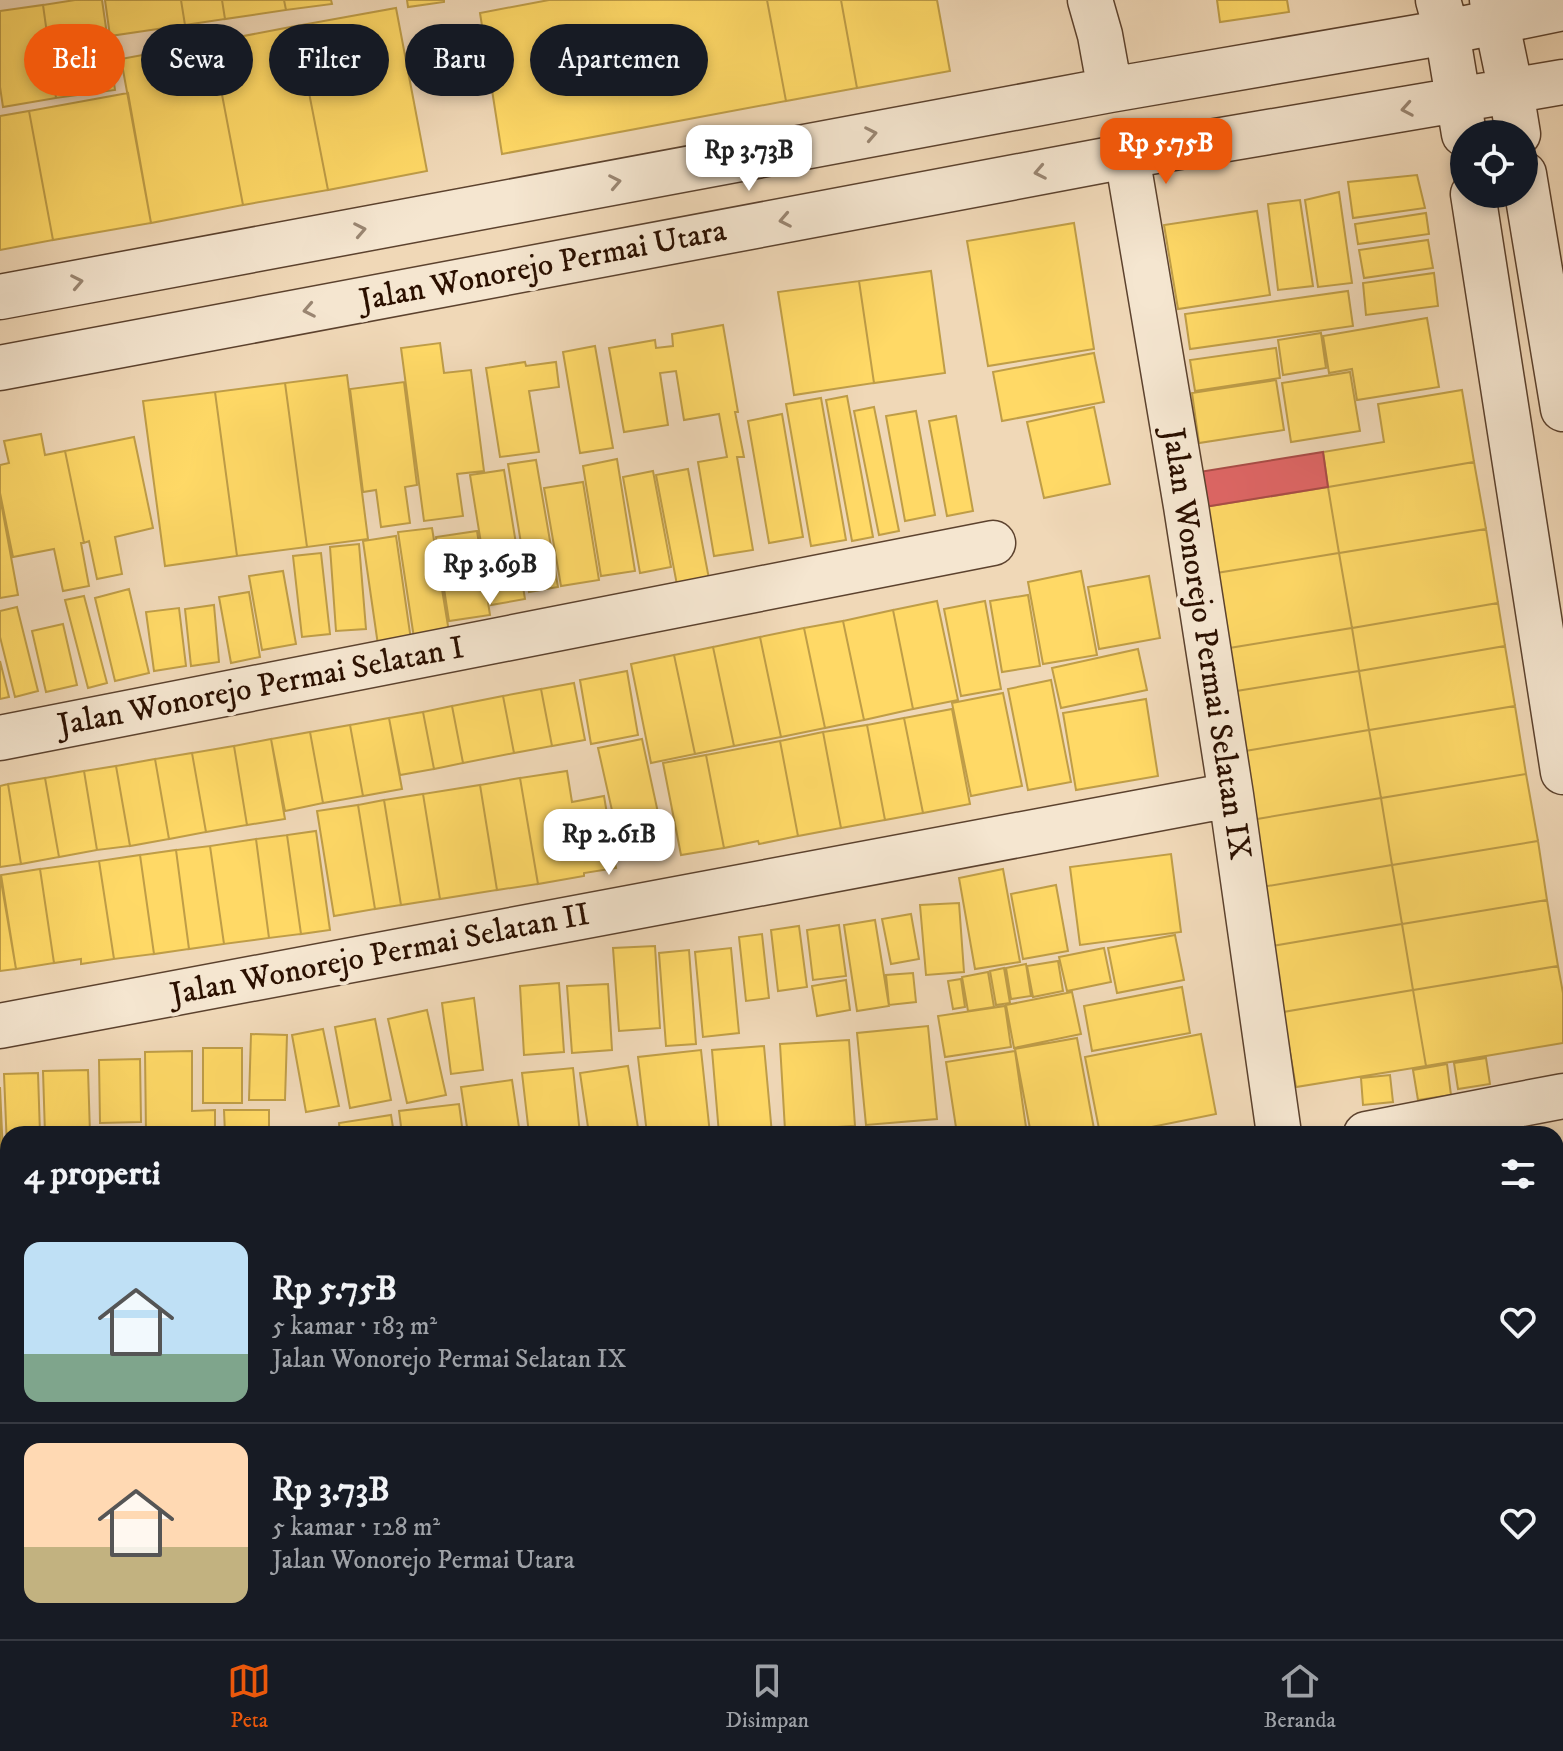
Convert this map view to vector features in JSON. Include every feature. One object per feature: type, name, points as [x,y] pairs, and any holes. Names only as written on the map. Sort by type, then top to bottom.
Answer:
[{"type":"street","points":[[1090,0],[1110,90]]},
{"type":"street","points":[[0,297],[1110,90],[1442,16],[1494,10],[1563,8]]},
{"type":"street","points":[[1494,10],[1516,120]]},
{"type":"street","points":[[1442,16],[1462,117]]},
{"type":"street","name":"Jalan Wonorejo Permai Utara","points":[[0,368],[1127,156],[1462,117],[1511,91],[1563,82]]},
{"type":"street","name":"Jalan Wonorejo Permai Selatan IX","points":[[1127,156],[1231,795],[1278,1126]]},
{"type":"street","points":[[1475,208],[1563,772]]},
{"type":"street","points":[[1530,208],[1563,409]]},
{"type":"street","name":"Jalan Wonorejo Permai Selatan I","points":[[0,738],[993,543]]},
{"type":"street","name":"Jalan Wonorejo Permai Selatan II","points":[[0,1026],[1231,795]]},
{"type":"street","points":[[1407,1126],[1563,1096]]},
{"type":"building: Hunian","points":[[102,0],[105,24],[46,24],[43,5]]},
{"type":"building: Hunian","points":[[105,0],[181,0],[185,24],[141,24],[141,31],[125,34],[125,24],[108,24]]},
{"type":"building: Hunian","points":[[181,0],[222,0],[225,19],[185,24]]},
{"type":"building: Hunian","points":[[222,0],[284,0],[286,10],[225,19]]},
{"type":"building: Hunian","points":[[284,0],[331,0],[332,4],[286,10]]},
{"type":"building: Hunian","points":[[407,0],[444,0],[444,2],[408,7]]},
{"type":"building: Hunian","points":[[549,0],[767,0],[786,101],[502,154],[493,96],[514,96],[514,24],[482,24],[480,13]]},
{"type":"building: Hunian","points":[[767,0],[841,0],[857,88],[786,101]]},
{"type":"building: Hunian","points":[[841,0],[937,0],[950,71],[857,88]]},
{"type":"building: Hunian","points":[[1217,0],[1287,0],[1289,12],[1220,22]]},
{"type":"building: Hunian","points":[[43,5],[46,24],[24,24],[24,96],[56,98],[3,107],[0,11]]},
{"type":"building: Hunian","points":[[396,8],[405,55],[405,96],[413,96],[427,171],[328,190],[310,96],[389,96],[389,24],[307,24]]},
{"type":"building: Hunian","points":[[269,31],[269,96],[310,96],[328,190],[243,205],[222,96],[253,96],[253,34]]},
{"type":"building: Hunian","points":[[141,55],[141,96],[222,96],[243,205],[151,223],[125,81],[125,58]]},
{"type":"building: Hunian","points":[[128,93],[151,223],[53,240],[29,111],[125,96]]},
{"type":"building: Hunian","points":[[29,111],[53,240],[0,250],[0,116]]},
{"type":"building: Hunian","points":[[1417,175],[1425,208],[1353,218],[1348,182]]},
{"type":"building: Hunian","points":[[1339,192],[1352,283],[1318,287],[1305,200]]},
{"type":"building: Hunian","points":[[1300,200],[1313,286],[1278,290],[1268,204]]},
{"type":"building: Hunian","points":[[1257,211],[1270,295],[1178,309],[1164,225]]},
{"type":"building: Hunian","points":[[1426,213],[1429,234],[1358,244],[1355,224]]},
{"type":"building: Hunian","points":[[1074,223],[1094,349],[988,366],[967,241]]},
{"type":"building: Hunian","points":[[1428,240],[1433,268],[1364,278],[1359,250]]},
{"type":"building: Hunian","points":[[931,271],[945,373],[874,383],[859,281]]},
{"type":"building: Hunian","points":[[1434,273],[1438,306],[1366,315],[1363,283]]},
{"type":"building: Hunian","points":[[859,281],[874,383],[794,395],[778,292]]},
{"type":"building: Hunian","points":[[1348,291],[1353,326],[1190,349],[1185,314]]},
{"type":"building: Hunian","points":[[1427,318],[1439,387],[1357,400],[1352,369],[1329,373],[1323,336]]},
{"type":"building: Hunian","points":[[723,325],[744,457],[737,457],[753,550],[714,556],[698,462],[727,457],[719,414],[684,420],[676,371],[660,373],[668,425],[624,432],[609,348],[655,340],[656,348],[673,346],[672,334]]},
{"type":"building: Hunian","points":[[1321,333],[1326,368],[1283,375],[1278,340]]},
{"type":"building: Hunian","points":[[440,343],[444,373],[471,370],[484,471],[457,474],[463,516],[424,521],[401,348]]},
{"type":"building: Hunian","points":[[595,346],[613,448],[580,453],[563,352]]},
{"type":"building: Hunian","points":[[1276,348],[1280,378],[1195,391],[1190,360]]},
{"type":"building: Hunian","points":[[1094,353],[1104,402],[1002,421],[993,372]]},
{"type":"building: Hunian","points":[[525,362],[526,366],[556,362],[559,387],[529,391],[539,452],[500,457],[486,368]]},
{"type":"building: Hunian","points":[[1350,372],[1360,431],[1291,442],[1282,383]]},
{"type":"building: Hunian","points":[[347,375],[368,539],[307,547],[285,383]]},
{"type":"building: Hunian","points":[[1276,380],[1284,430],[1199,443],[1192,393]]},
{"type":"building: Hunian","points":[[404,382],[417,485],[405,487],[410,523],[381,527],[376,490],[363,492],[350,389]]},
{"type":"building: Hunian","points":[[285,383],[307,547],[237,556],[215,392]]},
{"type":"building: Hunian","points":[[1462,390],[1474,462],[1328,487],[1323,452],[1384,442],[1378,404]]},
{"type":"building: Hunian","points":[[215,392],[237,556],[165,566],[143,401]]},
{"type":"building: Hunian","points":[[847,396],[873,537],[852,541],[826,400]]},
{"type":"building: Hunian","points":[[821,398],[846,540],[811,546],[786,404]]},
{"type":"building: Hunian","points":[[874,407],[899,531],[879,535],[854,411]]},
{"type":"building: Hunian","points":[[1094,407],[1110,484],[1044,498],[1027,422]]},
{"type":"building: Hunian","points":[[916,411],[935,515],[905,521],[886,416]]},
{"type":"building: Hunian","points":[[782,414],[803,537],[769,543],[748,421]]},
{"type":"building: Hunian","points":[[956,416],[973,511],[947,516],[929,421]]},
{"type":"building: Hunian","points":[[41,434],[45,455],[65,451],[84,543],[81,543],[89,586],[63,591],[54,549],[13,557],[0,493],[0,465],[9,463],[4,441]]},
{"type":"building: Hunian","points":[[134,437],[153,528],[115,537],[122,574],[97,579],[89,541],[84,543],[65,451]]},
{"type":"building: Hunian","points":[[617,459],[635,571],[601,576],[583,466]]},
{"type":"building: Hunian","points":[[536,460],[558,587],[529,592],[508,464]]},
{"type":"building: Hunian","points":[[1474,462],[1486,529],[1339,553],[1328,487]]},
{"type":"building: Hunian","points":[[688,469],[710,584],[678,590],[656,475]]},
{"type":"building: Hunian","points":[[504,470],[525,599],[491,605],[470,475]]},
{"type":"building: Hunian","points":[[653,471],[671,567],[640,573],[623,477]]},
{"type":"building: Hunian","points":[[583,482],[599,580],[561,586],[544,488]]},
{"type":"building: Hunian","points":[[1328,487],[1339,553],[1210,574],[1198,508]]},
{"type":"building: Hunian","points":[[0,497],[18,595],[0,598]]},
{"type":"building: Hunian","points":[[432,528],[449,632],[414,638],[398,532]]},
{"type":"building: Hunian","points":[[1486,529],[1498,603],[1352,628],[1339,553]]},
{"type":"building: Hunian","points":[[477,531],[490,615],[449,621],[436,537]]},
{"type":"building: Hunian","points":[[396,536],[411,640],[378,645],[363,541]]},
{"type":"building: Hunian","points":[[359,544],[366,629],[336,631],[330,547]]},
{"type":"building: Hunian","points":[[321,553],[330,634],[302,637],[293,556]]},
{"type":"building: Hunian","points":[[1339,553],[1352,628],[1223,649],[1210,574]]},
{"type":"building: Hunian","points":[[283,571],[296,644],[262,650],[249,576]]},
{"type":"building: Hunian","points":[[1081,571],[1097,655],[1043,664],[1028,582]]},
{"type":"building: Hunian","points":[[1149,576],[1160,638],[1099,649],[1088,587]]},
{"type":"building: Hunian","points":[[129,589],[149,673],[115,681],[95,598]]},
{"type":"building: Hunian","points":[[249,592],[260,657],[231,663],[219,597]]},
{"type":"building: Hunian","points":[[1028,595],[1040,666],[1002,672],[990,601]]},
{"type":"building: Hunian","points":[[84,596],[107,683],[88,688],[65,600]]},
{"type":"building: Hunian","points":[[937,601],[958,700],[913,709],[893,610]]},
{"type":"building: Hunian","points":[[985,601],[1001,689],[961,696],[944,609]]},
{"type":"building: Hunian","points":[[1498,603],[1505,646],[1359,671],[1352,628]]},
{"type":"building: Hunian","points":[[214,605],[219,662],[191,666],[185,609]]},
{"type":"building: Hunian","points":[[17,607],[38,691],[15,697],[0,637],[0,611]]},
{"type":"building: Hunian","points":[[179,608],[186,666],[154,671],[146,612]]},
{"type":"building: Hunian","points":[[893,610],[913,709],[864,720],[843,621]]},
{"type":"building: Hunian","points":[[843,621],[864,720],[825,728],[804,628]]},
{"type":"building: Hunian","points":[[63,624],[77,685],[46,692],[32,631]]},
{"type":"building: Hunian","points":[[804,628],[825,728],[781,737],[760,637]]},
{"type":"building: Hunian","points":[[1352,628],[1359,671],[1230,692],[1223,649]]},
{"type":"building: Hunian","points":[[760,637],[781,737],[734,746],[713,647]]},
{"type":"building: Hunian","points":[[1505,646],[1515,706],[1369,730],[1359,671]]},
{"type":"building: Hunian","points":[[713,647],[734,746],[695,754],[674,655]]},
{"type":"building: Hunian","points":[[1138,649],[1147,690],[1061,708],[1052,668]]},
{"type":"building: Hunian","points":[[674,655],[695,754],[651,763],[631,664]]},
{"type":"building: Hunian","points":[[0,661],[9,697],[0,699]]},
{"type":"building: Hunian","points":[[627,671],[638,735],[591,744],[580,680]]},
{"type":"building: Hunian","points":[[1359,671],[1369,730],[1239,752],[1230,692]]},
{"type":"building: Hunian","points":[[1051,680],[1071,782],[1028,790],[1008,689]]},
{"type":"building: Hunian","points":[[574,683],[585,740],[552,746],[541,689]]},
{"type":"building: Hunian","points":[[541,689],[552,746],[514,753],[503,696]]},
{"type":"building: Hunian","points":[[1003,693],[1022,786],[971,796],[952,703]]},
{"type":"building: Hunian","points":[[503,696],[514,753],[463,763],[452,706]]},
{"type":"building: Hunian","points":[[1146,699],[1158,776],[1076,790],[1063,713]]},
{"type":"building: Hunian","points":[[452,706],[463,763],[434,769],[423,712]]},
{"type":"building: Hunian","points":[[1515,706],[1526,774],[1381,798],[1369,730]]},
{"type":"building: Hunian","points":[[952,709],[970,804],[923,813],[904,718]]},
{"type":"building: Hunian","points":[[423,712],[434,769],[400,775],[389,718]]},
{"type":"building: Hunian","points":[[389,718],[402,789],[363,796],[350,725]]},
{"type":"building: Hunian","points":[[904,718],[923,813],[885,820],[867,725]]},
{"type":"building: Hunian","points":[[350,725],[363,796],[323,803],[310,732]]},
{"type":"building: Hunian","points":[[867,725],[885,820],[841,828],[823,732]]},
{"type":"building: Hunian","points":[[1369,730],[1381,798],[1251,820],[1239,752]]},
{"type":"building: Hunian","points":[[310,732],[323,803],[285,811],[271,739]]},
{"type":"building: Hunian","points":[[823,732],[841,828],[798,836],[780,741]]},
{"type":"building: Hunian","points":[[271,739],[285,819],[247,825],[234,746]]},
{"type":"building: Hunian","points":[[642,739],[665,845],[622,855],[598,748]]},
{"type":"building: Hunian","points":[[780,741],[798,836],[724,848],[706,755]]},
{"type":"building: Hunian","points":[[234,746],[247,825],[206,832],[192,753]]},
{"type":"building: Hunian","points":[[192,753],[206,832],[169,839],[155,759]]},
{"type":"building: Hunian","points":[[706,755],[724,848],[681,855],[663,763]]},
{"type":"building: Hunian","points":[[155,759],[169,839],[130,846],[116,766]]},
{"type":"building: Hunian","points":[[116,766],[130,846],[97,850],[84,771]]},
{"type":"building: Hunian","points":[[84,771],[97,850],[59,857],[45,778]]},
{"type":"building: Hunian","points":[[567,771],[572,802],[604,796],[616,868],[538,884],[520,778]]},
{"type":"building: Hunian","points":[[1526,774],[1538,841],[1392,865],[1381,798]]},
{"type":"building: Hunian","points":[[45,778],[59,857],[21,864],[8,784]]},
{"type":"building: Hunian","points":[[520,778],[538,884],[497,890],[480,785]]},
{"type":"building: Hunian","points":[[8,784],[21,864],[0,867],[0,786]]},
{"type":"building: Hunian","points":[[480,785],[497,890],[440,899],[423,794]]},
{"type":"building: Hunian","points":[[423,794],[440,899],[401,905],[384,800]]},
{"type":"building: Hunian","points":[[1381,798],[1392,865],[1262,887],[1251,820]]},
{"type":"building: Hunian","points":[[384,800],[401,905],[375,909],[358,805]]},
{"type":"building: Hunian","points":[[358,805],[375,909],[334,916],[317,811]]},
{"type":"building: Hunian","points":[[316,831],[330,930],[301,934],[287,835]]},
{"type":"building: Hunian","points":[[287,835],[301,934],[269,938],[256,839]]},
{"type":"building: Hunian","points":[[256,839],[269,938],[224,944],[210,846]]},
{"type":"building: Hunian","points":[[1538,841],[1547,900],[1402,924],[1392,865]]},
{"type":"building: Hunian","points":[[210,846],[224,944],[189,949],[176,850]]},
{"type":"building: Hunian","points":[[176,850],[189,949],[154,954],[140,855]]},
{"type":"building: Hunian","points":[[1171,854],[1181,932],[1080,945],[1070,867]]},
{"type":"building: Hunian","points":[[140,855],[154,954],[114,959],[99,861]]},
{"type":"building: Hunian","points":[[99,861],[114,959],[81,964],[81,959],[54,963],[40,869]]},
{"type":"building: Hunian","points":[[1392,865],[1402,924],[1272,946],[1262,887]]},
{"type":"building: Hunian","points":[[40,869],[54,963],[16,969],[1,875]]},
{"type":"building: Hunian","points":[[1003,869],[1020,962],[975,969],[959,878]]},
{"type":"building: Hunian","points":[[0,875],[16,969],[0,971]]},
{"type":"building: Hunian","points":[[1056,885],[1068,951],[1023,959],[1011,894]]},
{"type":"building: Hunian","points":[[1547,900],[1558,966],[1413,990],[1402,924]]},
{"type":"building: Hunian","points":[[959,903],[964,972],[926,975],[920,905]]},
{"type":"building: Hunian","points":[[911,914],[919,959],[891,964],[882,919]]},
{"type":"building: Hunian","points":[[875,920],[889,1006],[857,1011],[844,925]]},
{"type":"building: Hunian","points":[[1402,924],[1413,990],[1283,1012],[1272,946]]},
{"type":"building: Hunian","points":[[839,925],[846,976],[813,980],[807,930]]},
{"type":"building: Hunian","points":[[799,926],[807,987],[778,991],[771,930]]},
{"type":"building: Hunian","points":[[762,934],[769,998],[746,1001],[739,937]]},
{"type":"building: Hunian","points":[[1175,935],[1184,980],[1117,993],[1108,948]]},
{"type":"building: Hunian","points":[[655,946],[660,1028],[619,1031],[613,948]]},
{"type":"building: Hunian","points":[[731,948],[739,1033],[703,1037],[695,952]]},
{"type":"building: Hunian","points":[[1104,948],[1111,982],[1067,991],[1059,957]]},
{"type":"building: Hunian","points":[[689,950],[696,1044],[666,1046],[659,953]]},
{"type":"building: Hunian","points":[[1058,961],[1063,991],[1033,997],[1027,966]]},
{"type":"building: Hunian","points":[[1026,964],[1031,996],[1011,999],[1006,968]]},
{"type":"building: Hunian","points":[[1558,966],[1563,993],[1563,1043],[1426,1066],[1413,990]]},
{"type":"building: Hunian","points":[[1004,968],[1010,1003],[996,1005],[990,971]]},
{"type":"building: Hunian","points":[[988,972],[994,1007],[968,1011],[962,977]]},
{"type":"building: Hunian","points":[[913,973],[916,1002],[889,1005],[886,975]]},
{"type":"building: Hunian","points":[[961,979],[965,1007],[953,1009],[948,981]]},
{"type":"building: Hunian","points":[[846,980],[850,1010],[817,1016],[812,986]]},
{"type":"building: Hunian","points":[[559,983],[564,1052],[524,1055],[520,986]]},
{"type":"building: Hunian","points":[[608,984],[612,1050],[572,1053],[567,986]]},
{"type":"building: Hunian","points":[[1182,987],[1190,1033],[1092,1051],[1084,1006]]},
{"type":"building: Hunian","points":[[1413,990],[1426,1066],[1296,1087],[1283,1012]]},
{"type":"building: Hunian","points":[[1072,992],[1081,1034],[1014,1048],[1006,1005]]},
{"type":"building: Hunian","points":[[474,998],[483,1070],[451,1074],[442,1003]]},
{"type":"building: Hunian","points":[[1005,1006],[1011,1047],[945,1057],[938,1016]]},
{"type":"building: Hunian","points":[[427,1010],[446,1095],[407,1103],[388,1019]]},
{"type":"building: Hunian","points":[[375,1019],[391,1100],[350,1108],[335,1027]]},
{"type":"building: Hunian","points":[[928,1026],[937,1119],[866,1125],[857,1033]]},
{"type":"building: Hunian","points":[[323,1029],[339,1106],[306,1112],[292,1035]]},
{"type":"building: Hunian","points":[[251,1034],[287,1035],[285,1100],[249,1100]]},
{"type":"building: Hunian","points":[[1201,1034],[1216,1114],[1157,1126],[1098,1126],[1085,1057]]},
{"type":"building: Hunian","points":[[1077,1038],[1094,1126],[1029,1126],[1015,1049]]},
{"type":"building: Hunian","points":[[849,1040],[855,1126],[785,1126],[780,1044]]},
{"type":"building: Hunian","points":[[764,1046],[771,1126],[718,1126],[712,1050]]},
{"type":"building: Hunian","points":[[203,1048],[242,1048],[242,1103],[203,1103]]},
{"type":"building: Hunian","points":[[701,1050],[709,1126],[646,1126],[638,1057]]},
{"type":"building: Hunian","points":[[192,1051],[192,1111],[215,1110],[215,1126],[146,1126],[145,1052]]},
{"type":"building: Hunian","points":[[1015,1051],[1026,1126],[956,1126],[946,1062]]},
{"type":"building: Hunian","points":[[1486,1058],[1490,1084],[1458,1089],[1454,1063]]},
{"type":"building: Hunian","points":[[140,1059],[141,1122],[100,1123],[99,1060]]},
{"type":"building: Hunian","points":[[1447,1064],[1451,1095],[1418,1100],[1413,1070]]},
{"type":"building: Hunian","points":[[628,1066],[638,1126],[588,1126],[580,1073]]},
{"type":"building: Hunian","points":[[573,1068],[579,1126],[528,1126],[522,1073]]},
{"type":"building: Hunian","points":[[88,1070],[90,1126],[45,1126],[43,1071]]},
{"type":"building: Hunian","points":[[38,1073],[40,1126],[6,1126],[4,1074]]},
{"type":"building: Hunian","points":[[1390,1075],[1393,1102],[1363,1105],[1361,1078]]},
{"type":"building: Hunian","points":[[512,1080],[519,1126],[467,1126],[461,1087]]},
{"type":"building: Hunian","points":[[459,1104],[462,1126],[401,1126],[399,1111]]},
{"type":"building: Hunian","points":[[224,1110],[269,1110],[269,1126],[225,1126]]},
{"type":"building: Hunian","points":[[391,1115],[393,1126],[339,1126],[339,1123]]},
{"type":"building: Toko","points":[[1323,452],[1328,487],[1198,508],[1193,473]]}]
